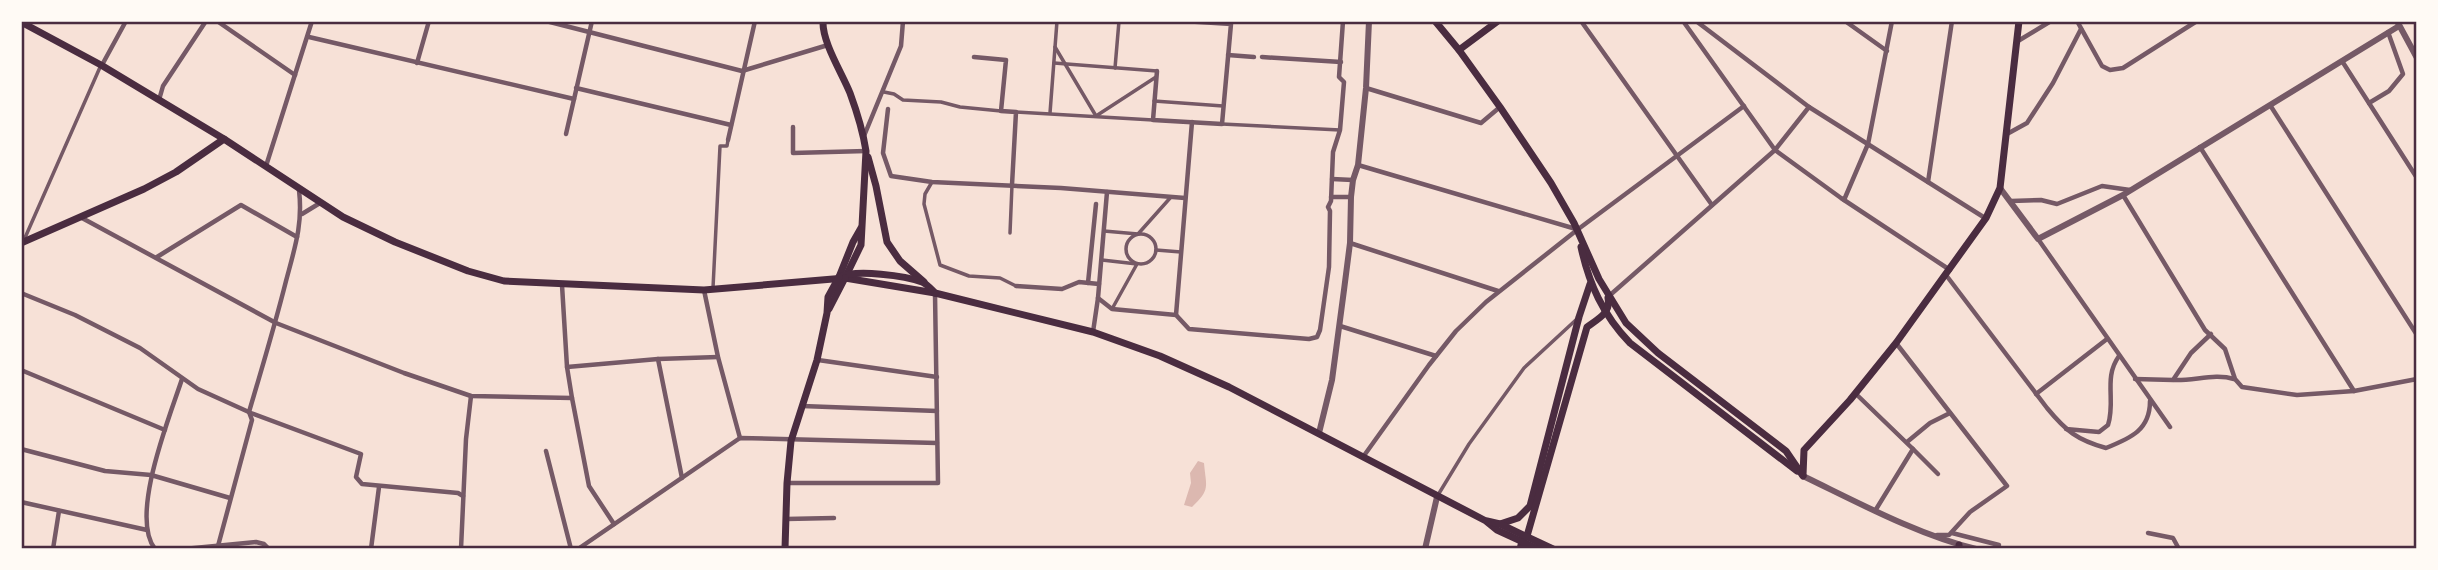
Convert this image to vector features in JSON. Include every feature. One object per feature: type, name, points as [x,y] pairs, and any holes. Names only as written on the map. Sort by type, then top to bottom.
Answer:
[{"type":"main road","points":[[823,21],[864,137],[887,242],[900,261],[935,293]]},
{"type":"main road","points":[[1435,21],[1459,50]]},
{"type":"main road","points":[[1440,21],[1551,183],[1618,313],[1637,336],[1786,451],[1803,476]]},
{"type":"main road","points":[[1459,50],[1499,21]]},
{"type":"main road","points":[[1803,476],[1804,450],[1856,394],[1896,344],[1986,218],[2000,188],[2020,21]]},
{"type":"main road","points":[[21,22],[101,65],[224,139],[343,217],[395,242],[468,271],[504,281],[709,290],[868,273],[924,282]]},
{"type":"main road","points":[[22,242],[176,172],[224,139]]},
{"type":"main road","points":[[785,549],[791,441],[817,359],[828,297],[844,276],[853,242],[862,228],[866,151]]},
{"type":"main road","points":[[1577,230],[1591,284],[1606,313],[1630,343],[1803,476]]},
{"type":"main road","points":[[844,276],[935,293],[1093,332],[1160,356],[1229,387],[1319,433],[1533,548]]},
{"type":"main road","points":[[1500,524],[1518,518],[1530,506],[1579,317],[1591,284]]},
{"type":"main road","points":[[1523,542],[1587,327],[1606,313],[1608,297]]},
{"type":"main road","points":[[1486,521],[1500,524],[1523,542],[1553,549]]},
{"type":"street","points":[[22,242],[101,65],[126,21]]},
{"type":"street","points":[[159,100],[163,86],[206,21]]},
{"type":"street","points":[[217,21],[295,75]]},
{"type":"street","points":[[266,167],[312,21]]},
{"type":"street","points":[[417,63],[429,21]]},
{"type":"street","points":[[546,21],[742,71],[829,44]]},
{"type":"street","points":[[566,134],[592,21]]},
{"type":"street","points":[[740,438],[718,357],[709,290],[716,278],[720,146],[727,146],[755,21]]},
{"type":"street","points":[[864,137],[901,46],[903,21]]},
{"type":"street","points":[[1050,113],[1056,21]]},
{"type":"street","points":[[1115,68],[1119,21]]},
{"type":"street","points":[[1183,21],[1231,24],[1222,124]]},
{"type":"street","points":[[1098,299],[1112,310],[1176,314],[1189,329],[1309,339],[1317,337],[1329,267],[1331,211],[1328,207],[1331,199],[1333,152],[1340,130],[1344,82],[1339,77],[1343,21]]},
{"type":"street","points":[[1319,433],[1332,380],[1350,243],[1351,197],[1353,180],[1359,165],[1366,88],[1368,21]]},
{"type":"street","points":[[1581,21],[1713,206]]},
{"type":"street","points":[[1683,21],[1776,150],[1948,272],[2036,394],[2064,428],[2077,438],[2106,448],[2126,440],[2142,428],[2150,416],[2150,401]]},
{"type":"street","points":[[1696,21],[1809,107],[1986,218]]},
{"type":"street","points":[[1845,21],[1887,51]]},
{"type":"street","points":[[1844,200],[1868,144],[1892,21]]},
{"type":"street","points":[[1928,182],[1952,21]]},
{"type":"street","points":[[2018,41],[2051,21]]},
{"type":"street","points":[[2077,21],[2102,66],[2110,70],[2123,68],[2197,21]]},
{"type":"street","points":[[2038,239],[2123,195],[2342,61],[2398,23],[2417,58]]},
{"type":"street","points":[[2007,134],[2027,123],[2053,83],[2081,29]]},
{"type":"street","points":[[2369,103],[2389,90],[2403,74],[2388,32]]},
{"type":"street","points":[[309,37],[574,99]]},
{"type":"street","points":[[1055,47],[1096,116]]},
{"type":"street","points":[[1228,55],[1254,57]]},
{"type":"street","points":[[974,57],[1006,60],[1002,111]]},
{"type":"street","points":[[1262,57],[1340,62]]},
{"type":"street","points":[[2342,61],[2417,178]]},
{"type":"street","points":[[1054,64],[1156,74]]},
{"type":"street","points":[[1096,116],[1156,74]]},
{"type":"street","points":[[1153,120],[1156,74]]},
{"type":"street","points":[[576,88],[731,125]]},
{"type":"street","points":[[1366,88],[1481,123],[1500,107]]},
{"type":"street","points":[[884,92],[903,100],[941,102],[960,107],[1002,111],[1340,130]]},
{"type":"street","points":[[1154,101],[1223,106]]},
{"type":"street","points":[[2270,105],[2417,335]]},
{"type":"street","points":[[1363,457],[1436,356],[1462,325],[1498,291],[1744,106]]},
{"type":"street","points":[[1608,297],[1776,150],[1809,107]]},
{"type":"street","points":[[888,109],[883,153],[891,176],[932,182],[1185,198]]},
{"type":"street","points":[[1010,233],[1016,112]]},
{"type":"street","points":[[1176,314],[1192,122]]},
{"type":"street","points":[[793,127],[793,153],[866,151]]},
{"type":"street","points":[[2200,147],[2354,391]]},
{"type":"street","points":[[1359,165],[1577,230]]},
{"type":"street","points":[[1332,179],[1353,180]]},
{"type":"street","points":[[932,182],[925,194],[924,204],[940,265],[969,276],[1000,278],[1016,285],[1062,289],[1079,282],[1099,284]]},
{"type":"street","points":[[2010,201],[2041,200],[2057,204],[2102,186],[2130,190]]},
{"type":"street","points":[[2000,188],[2170,427]]},
{"type":"street","points":[[218,545],[252,420],[249,412],[276,323],[297,237],[302,214],[299,190]]},
{"type":"street","points":[[1093,332],[1107,192]]},
{"type":"street","points":[[2123,195],[2205,330],[2225,349],[2235,379],[2242,387],[2297,395],[2354,391],[2417,379]]},
{"type":"street","points":[[1137,264],[1128,258],[1125,248],[1129,239],[1138,234],[1171,197]]},
{"type":"street","points":[[1331,199],[1351,197]]},
{"type":"street","points":[[302,214],[320,203]]},
{"type":"street","points":[[1088,283],[1096,204]]},
{"type":"street","points":[[156,258],[241,205],[297,237]]},
{"type":"street","points":[[81,217],[276,323],[404,373],[471,396],[572,398]]},
{"type":"street","points":[[1102,260],[1142,264],[1151,260],[1156,250],[1152,238],[1143,234],[1104,231]]},
{"type":"street","points":[[1350,243],[1498,291]]},
{"type":"street","points":[[1156,250],[1181,252]]},
{"type":"street","points":[[1112,310],[1137,264]]},
{"type":"street","points":[[562,285],[567,367],[589,486],[614,524]]},
{"type":"street","points":[[21,293],[75,315],[140,348],[198,390],[360,454],[357,480],[366,486],[458,493],[463,496]]},
{"type":"street","points":[[787,483],[938,483],[935,293]]},
{"type":"street","points":[[1425,549],[1437,497],[1469,444],[1524,368],[1579,317]]},
{"type":"street","points":[[1339,326],[1436,356]]},
{"type":"street","points":[[2173,380],[2191,353],[2211,334]]},
{"type":"street","points":[[2036,394],[2107,339]]},
{"type":"street","points":[[1896,344],[2007,486],[1970,512],[1951,533]]},
{"type":"street","points":[[2064,428],[2099,432],[2108,425],[2112,401],[2109,376],[2113,363],[2119,356]]},
{"type":"street","points":[[567,367],[718,357]]},
{"type":"street","points":[[658,359],[682,478]]},
{"type":"street","points":[[817,359],[937,377]]},
{"type":"street","points":[[21,370],[165,430]]},
{"type":"street","points":[[2135,379],[2194,380],[2220,376],[2235,379]]},
{"type":"street","points":[[155,549],[147,530],[150,475],[182,378]]},
{"type":"street","points":[[1856,394],[1938,474]]},
{"type":"street","points":[[461,549],[466,439],[471,396]]},
{"type":"street","points":[[801,406],[937,411]]},
{"type":"street","points":[[1906,442],[1930,423],[1950,413]]},
{"type":"street","points":[[578,549],[740,438],[937,443]]},
{"type":"street","points":[[21,449],[106,471],[150,475],[230,498]]},
{"type":"street","points":[[1875,511],[1913,449]]},
{"type":"street","points":[[546,451],[571,549]]},
{"type":"street","points":[[1803,476],[1959,547],[1976,549]]},
{"type":"street","points":[[371,549],[379,487]]},
{"type":"street","points":[[21,502],[147,530]]},
{"type":"street","points":[[53,549],[59,511]]},
{"type":"street","points":[[786,519],[834,518]]},
{"type":"street","points":[[1936,536],[1951,533],[1999,545]]},
{"type":"street","points":[[2148,533],[2173,538],[2179,549]]},
{"type":"street","points":[[184,549],[256,542],[269,549]]},
{"type":"shaded area","points":[[1198,461],[1204,463],[1206,487],[1192,507],[1184,505],[1191,483],[1190,473]]}]
